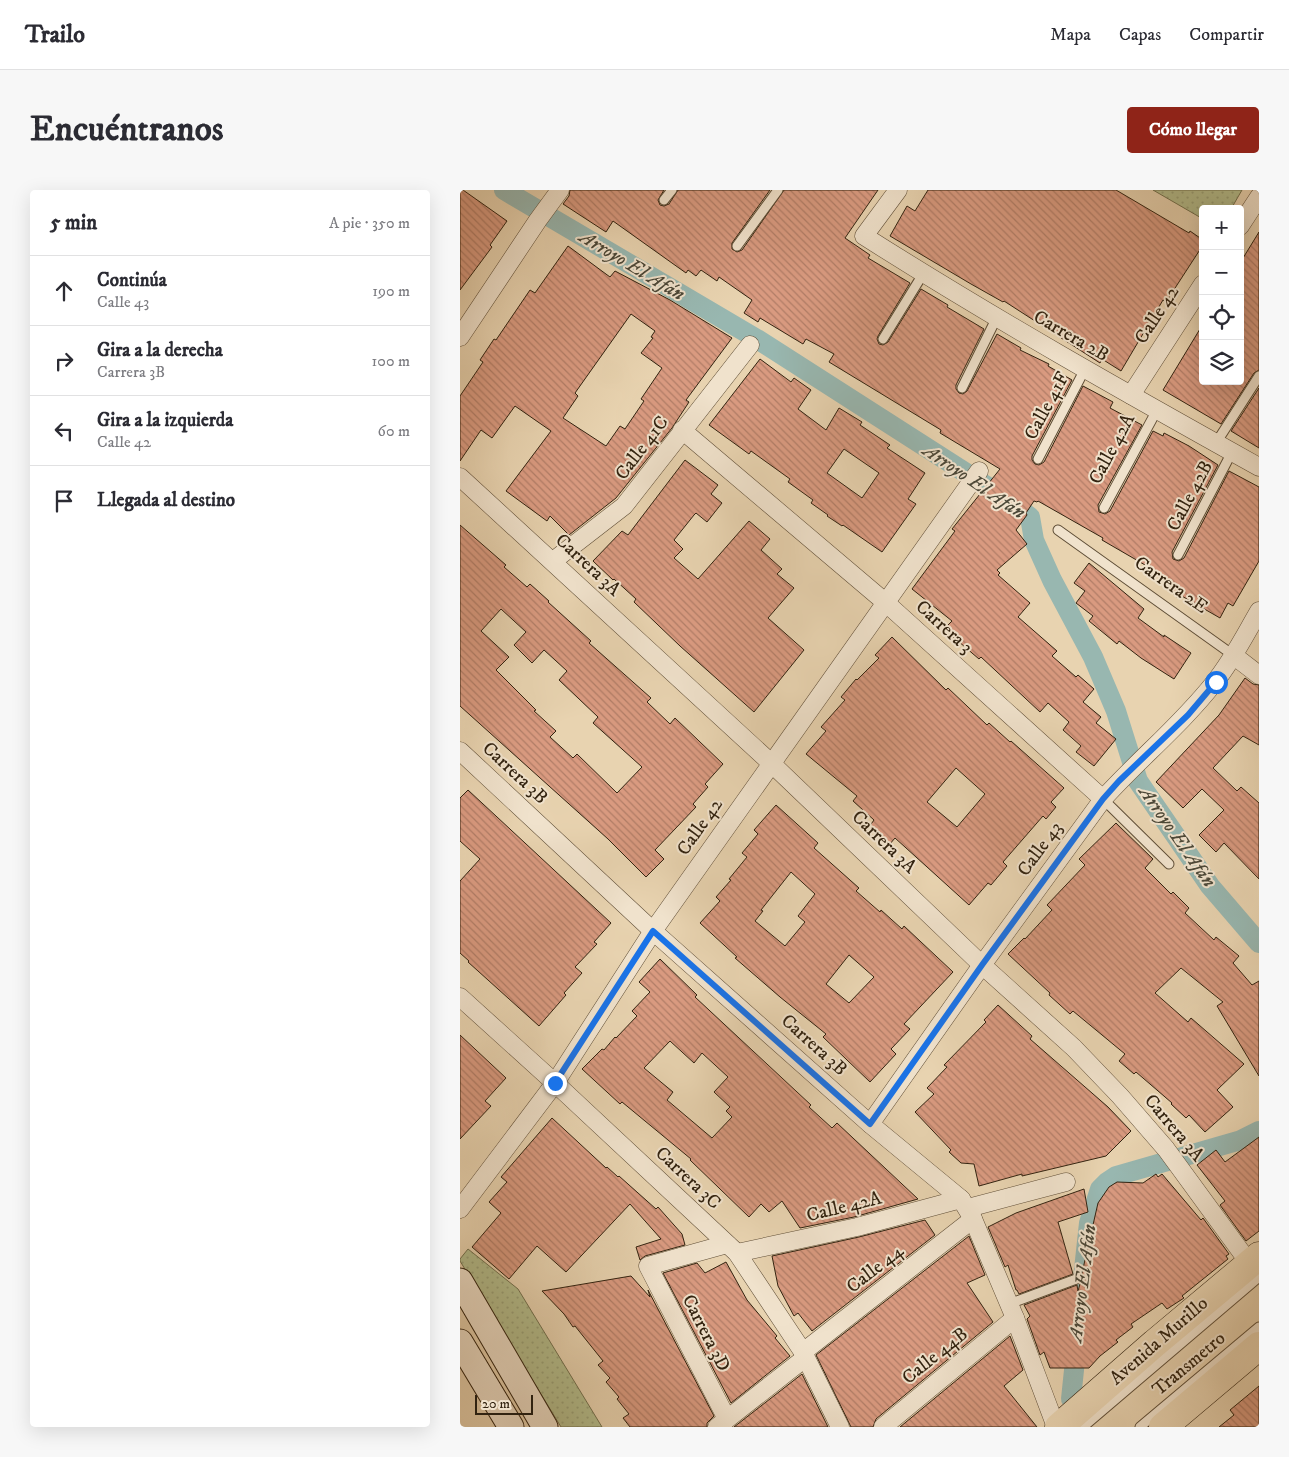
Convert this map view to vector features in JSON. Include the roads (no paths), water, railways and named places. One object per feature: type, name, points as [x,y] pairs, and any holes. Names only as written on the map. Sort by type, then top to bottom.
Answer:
[{"type":"main road","name":"Avenida Murillo","points":[[1058,1427],[1155,1343],[1256,1266]]},
{"type":"main road","points":[[1163,1427],[1259,1346]]},
{"type":"street","points":[[460,337],[560,190]]},
{"type":"street","name":"Carrera 2B","points":[[898,190],[864,236],[923,274],[1085,369],[1259,467]]},
{"type":"street","points":[[1244,220],[1259,197]]},
{"type":"street","name":"Calle 42","points":[[1131,395],[1199,290]]},
{"type":"street","name":"Calle 41C","points":[[553,561],[624,506],[750,345]]},
{"type":"street","name":"Carrera 3","points":[[682,430],[885,602],[1103,799]]},
{"type":"street","name":"Calle 42","points":[[460,1209],[555,1083],[653,931],[979,471]]},
{"type":"street","name":"Carrera 3A","points":[[460,477],[772,763],[982,965],[1074,1048],[1120,1096],[1166,1149],[1256,1266]]},
{"type":"street","name":"Calle 43","points":[[870,1124],[982,965],[1103,799],[1119,781],[1188,715],[1216,682],[1259,611]]},
{"type":"street","name":"Carrera 2E","points":[[1233,655],[1259,675]]},
{"type":"street","name":"Carrera 3B","points":[[460,751],[653,931],[968,1209],[1012,1311],[1058,1427]]},
{"type":"street","name":"Carrera 3C","points":[[460,997],[732,1248],[804,1355],[840,1427]]},
{"type":"street","name":"Calle 44","points":[[722,1423],[804,1355],[968,1209],[1066,1182]]},
{"type":"street","name":"Calle 42A","points":[[648,1266],[732,1248],[968,1209]]},
{"type":"street","name":"Carrera 3D","points":[[648,1266],[722,1423]]},
{"type":"street","points":[[460,1281],[545,1427]]},
{"type":"street","name":"Calle 44B","points":[[883,1427],[1012,1311]]},
{"type":"street","points":[[460,1342],[510,1427]]},
{"type":"lane","points":[[664,200],[672,190]]},
{"type":"lane","points":[[737,246],[778,190]]},
{"type":"lane","points":[[883,339],[923,274]]},
{"type":"lane","points":[[962,388],[997,317]]},
{"type":"lane","name":"Calle 41F","points":[[1038,459],[1085,369]]},
{"type":"lane","points":[[1216,443],[1259,376]]},
{"type":"lane","name":"Calle 42A","points":[[1104,508],[1157,410]]},
{"type":"lane","name":"Calle 42B","points":[[1178,555],[1232,452]]},
{"type":"lane","name":"Carrera 2E","points":[[1058,530],[1233,655]]},
{"type":"lane","name":"Carrera 3","points":[[1103,799],[1169,864]]},
{"type":"lane","name":"Transmetro","points":[[1083,1427],[1256,1266]]},
{"type":"lane","name":"Calle 44B","points":[[1012,1311],[1079,1278]]},
{"type":"lane","name":"Transmetro","points":[[1140,1427],[1259,1327]]},
{"type":"waterway","name":"Arroyo El Afán","points":[[504,190],[757,339],[1002,496],[1030,517],[1034,540],[1052,580],[1093,657],[1116,711],[1138,781],[1210,886],[1259,943]]},
{"type":"waterway","name":"Arroyo El Afán","points":[[1082,1288],[1089,1223],[1100,1189],[1107,1182],[1116,1176],[1241,1140],[1259,1131]]},
{"type":"waterway","name":"Arroyo El Afán","points":[[1071,1399],[1077,1341]]}]
